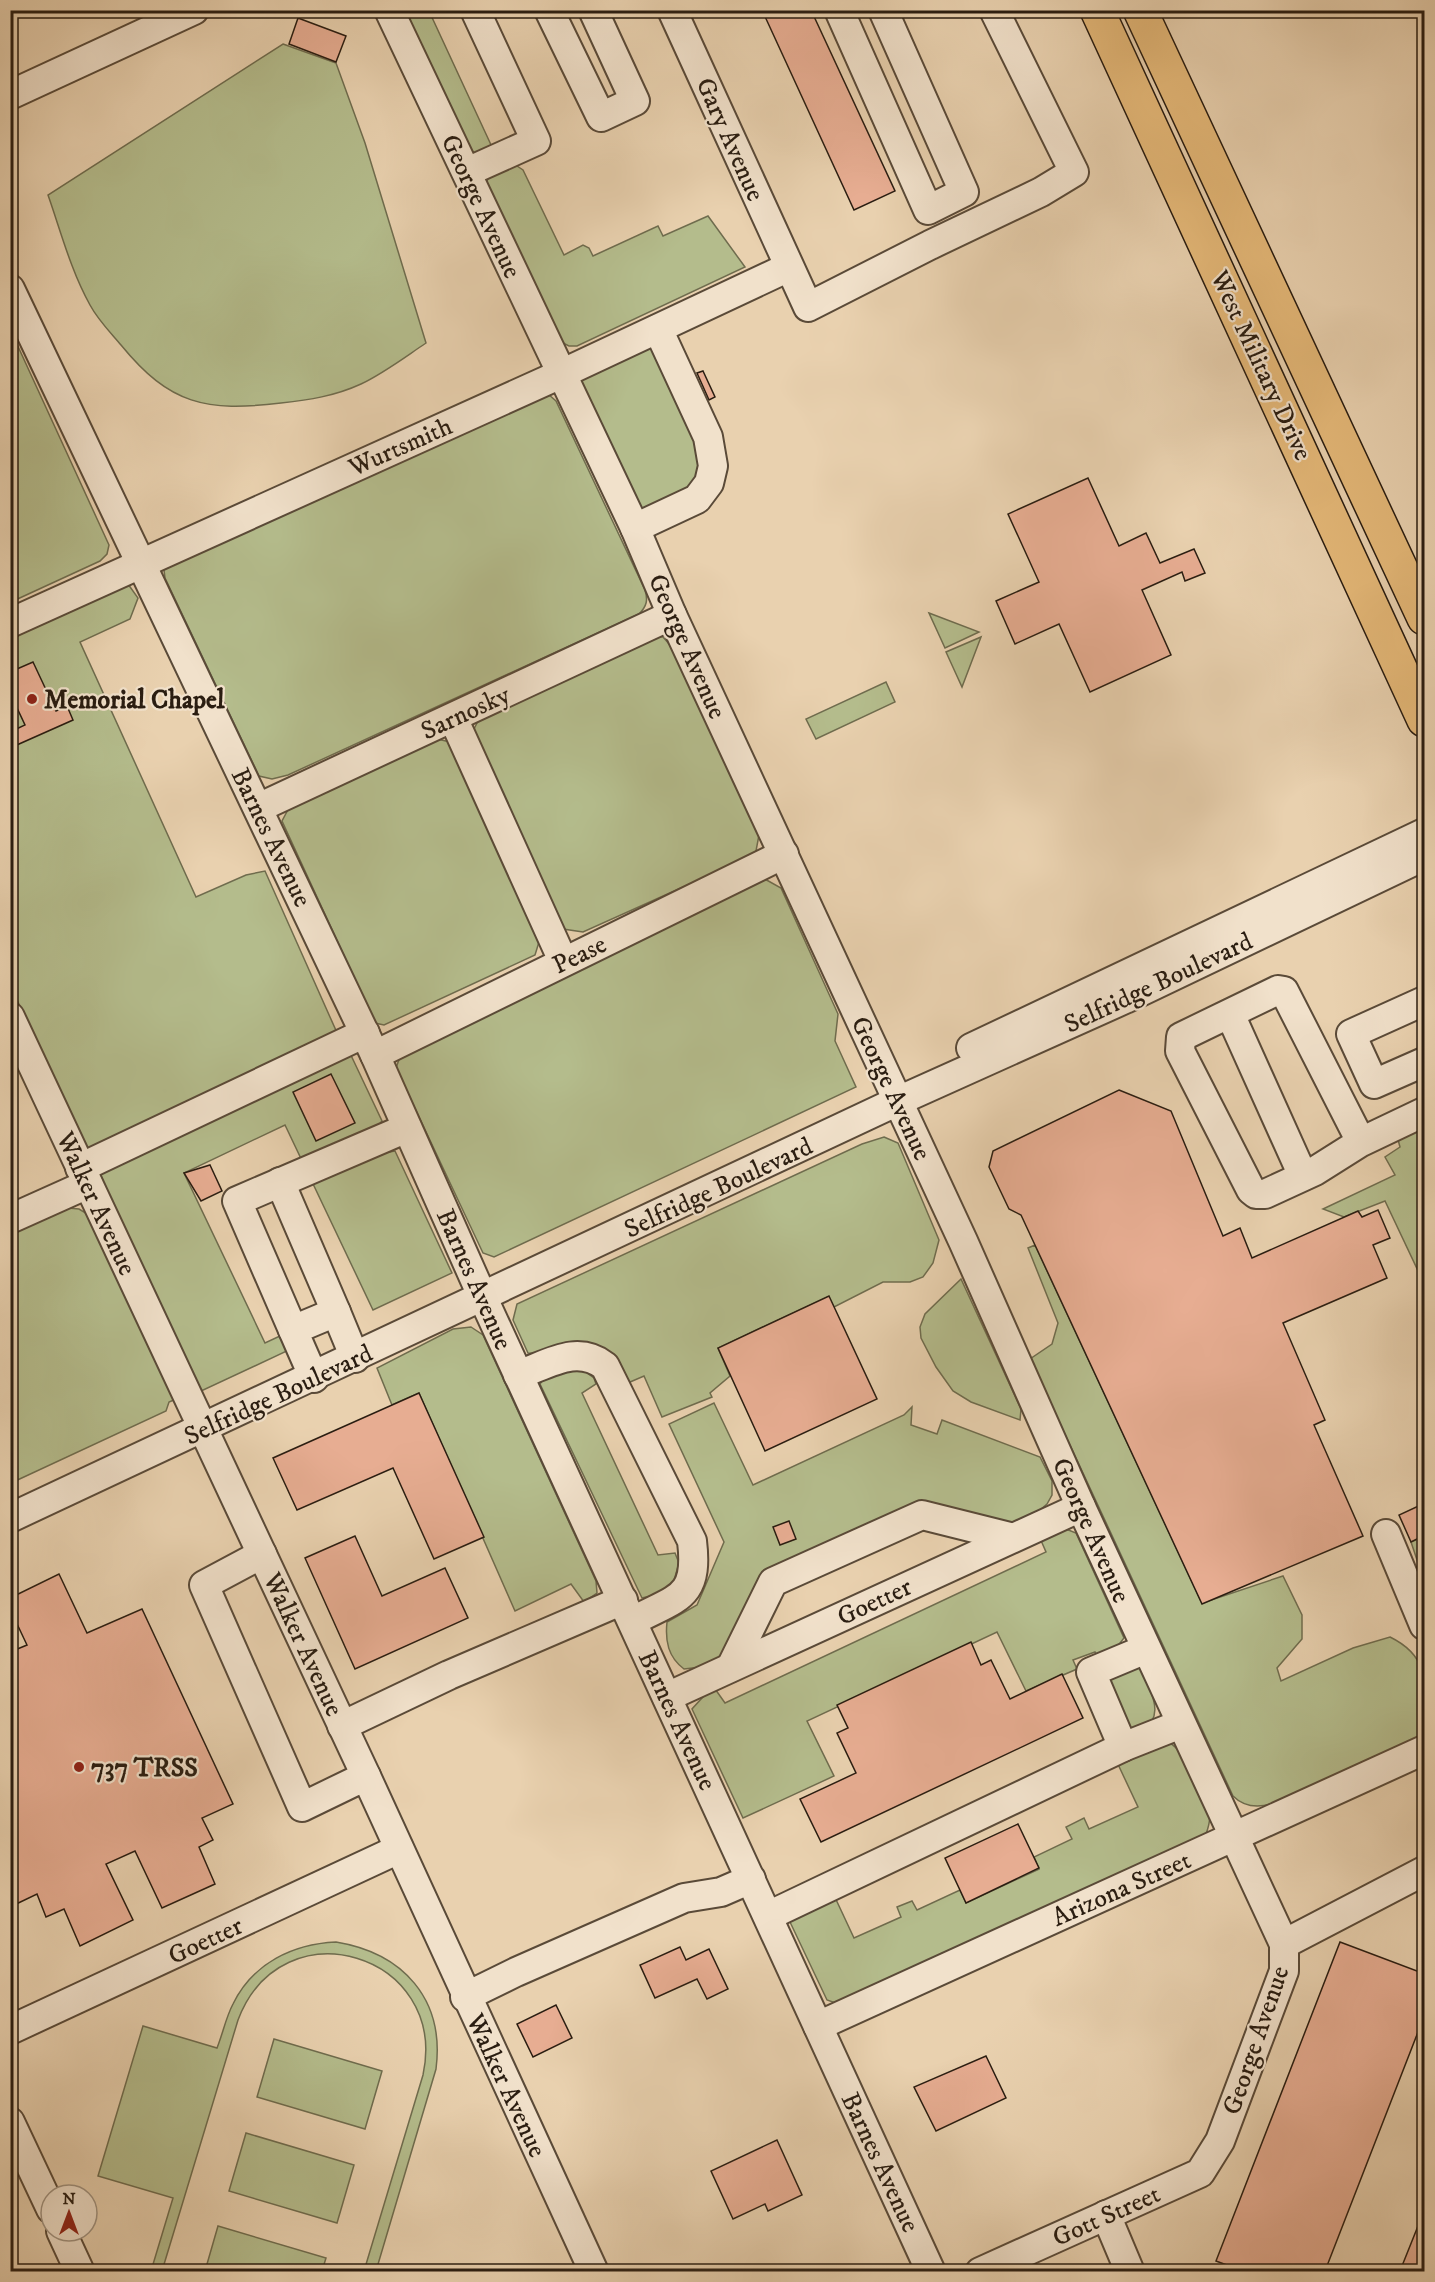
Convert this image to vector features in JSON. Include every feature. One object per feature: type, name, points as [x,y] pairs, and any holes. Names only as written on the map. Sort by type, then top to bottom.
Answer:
[{"type":"main road","name":"West Military Drive","points":[[1097,10],[1425,720]]},
{"type":"main road","name":"West Military Drive","points":[[1140,10],[1425,618]]},
{"type":"street","points":[[10,95],[194,10]]},
{"type":"street","name":"George Avenue","points":[[389,10],[635,528],[672,615],[963,1241],[1146,1649],[1284,1944],[1284,1971],[1220,2141],[1200,2173]]},
{"type":"street","points":[[467,172],[536,141],[475,10]]},
{"type":"street","points":[[549,10],[601,117],[635,101],[593,10]]},
{"type":"street","name":"Gary Avenue","points":[[672,10],[808,307],[930,244],[1041,192],[1074,172],[994,10]]},
{"type":"street","points":[[839,10],[928,210],[964,192],[883,10]]},
{"type":"street","name":"Wurtsmith","points":[[10,623],[140,562],[561,374],[789,267]]},
{"type":"street","name":"Barnes Avenue","points":[[10,290],[370,1044],[518,1375],[931,2271]]},
{"type":"street","points":[[635,528],[697,499],[709,483],[713,466],[708,437],[658,328]]},
{"type":"street","name":"Sarnosky","points":[[258,808],[672,615]]},
{"type":"street","points":[[453,717],[563,961]]},
{"type":"street","points":[[894,1093],[1425,834]]},
{"type":"street","name":"Pease","points":[[84,1176],[370,1044],[563,961],[784,854]]},
{"type":"street","name":"Selfridge Boulevard","points":[[10,1518],[483,1298],[894,1093],[1125,999],[1425,856]]},
{"type":"street","points":[[1361,1142],[1287,994],[1278,990],[1181,1037],[1180,1051],[1251,1190],[1256,1194],[1264,1194],[1309,1173],[1361,1142],[1425,1112]]},
{"type":"street","points":[[1425,1001],[1351,1034],[1374,1084],[1425,1062]]},
{"type":"street","points":[[1230,1014],[1309,1173]]},
{"type":"street","name":"Walker Avenue","points":[[10,1017],[366,1776],[465,1997],[594,2271]]},
{"type":"street","points":[[314,1378],[237,1201],[407,1128]]},
{"type":"street","points":[[10,1219],[84,1176]]},
{"type":"street","points":[[280,1182],[355,1358]]},
{"type":"street","points":[[293,1330],[336,1312]]},
{"type":"street","points":[[342,1726],[449,1675],[684,1593],[693,1579],[695,1564],[693,1541],[605,1366],[593,1357],[573,1355],[518,1375]]},
{"type":"street","name":"Goetter","points":[[667,1697],[1081,1506]]},
{"type":"street","points":[[731,1667],[773,1582],[922,1515],[1010,1537]]},
{"type":"street","points":[[1386,1534],[1425,1625]]},
{"type":"street","points":[[262,1554],[204,1586],[303,1806],[366,1776]]},
{"type":"street","points":[[1123,1747],[1091,1672],[1146,1649]]},
{"type":"street","points":[[768,1916],[1123,1747],[1181,1724]]},
{"type":"street","name":"Arizona Street","points":[[818,2026],[1425,1750]]},
{"type":"street","name":"Goetter","points":[[10,2030],[399,1849]]},
{"type":"street","points":[[1284,1944],[1425,1871]]},
{"type":"street","points":[[465,1997],[684,1898],[721,1892],[751,1879]]},
{"type":"street","points":[[10,2122],[39,2184]]},
{"type":"street","name":"Gott Street","points":[[980,2271],[1200,2173]]},
{"type":"street","points":[[1106,2215],[1120,2268]]},
{"type":"street","points":[[67,2243],[80,2271]]},
{"type":"green space","points":[[403,11],[429,11],[492,147],[475,153],[470,150]]},
{"type":"green space","points":[[283,44],[336,63],[365,143],[426,343],[370,380],[332,394],[255,406],[231,406],[191,400],[156,381],[100,321],[77,279],[48,195]]},
{"type":"green space","points":[[514,164],[523,170],[564,255],[583,245],[589,248],[593,256],[658,226],[663,236],[708,216],[745,267],[577,346],[569,346],[559,341],[486,187],[488,177]]},
{"type":"green space","points":[[10,329],[109,545],[107,554],[100,561],[11,602]]},
{"type":"green space","points":[[649,344],[702,447],[698,483],[640,515],[580,393],[580,377]]},
{"type":"green space","points":[[548,394],[556,401],[645,590],[646,603],[642,611],[288,775],[272,779],[259,776],[165,578],[164,570],[169,563]]},
{"type":"green space","points":[[128,584],[138,598],[130,619],[80,642],[196,897],[246,875],[265,871],[338,1035],[90,1157],[11,987],[10,639]]},
{"type":"green space","points":[[929,613],[979,632],[945,648]]},
{"type":"green space","points":[[657,636],[663,637],[670,645],[759,835],[756,851],[750,857],[583,932],[563,929],[474,729],[478,721]]},
{"type":"green space","points":[[981,637],[962,687],[946,652]]},
{"type":"green space","points":[[886,682],[895,702],[816,739],[806,719]]},
{"type":"green space","points":[[433,738],[450,742],[539,942],[535,955],[384,1025],[375,1023],[282,821],[291,804]]},
{"type":"green space","points":[[763,878],[781,888],[838,1014],[835,1041],[856,1087],[494,1257],[483,1253],[396,1068],[401,1054]]},
{"type":"green space","points":[[348,1049],[382,1121],[374,1131],[384,1153],[395,1151],[452,1273],[373,1310],[285,1125],[184,1173],[265,1343],[282,1335],[289,1350],[199,1392],[94,1168]]},
{"type":"green space","points":[[1424,1124],[1424,1272],[1420,1275],[1385,1201],[1344,1217],[1323,1209],[1395,1175],[1385,1157],[1400,1147],[1397,1136]]},
{"type":"green space","points":[[884,1137],[898,1143],[939,1240],[933,1263],[923,1277],[910,1282],[883,1282],[834,1307],[828,1297],[718,1348],[730,1376],[710,1393],[712,1397],[662,1417],[644,1376],[623,1385],[581,1343],[528,1353],[513,1320],[517,1304],[862,1144]]},
{"type":"green space","points":[[68,1208],[79,1209],[89,1215],[176,1399],[169,1402],[166,1411],[11,1483],[10,1235]]},
{"type":"green space","points":[[1035,1245],[1202,1603],[1283,1576],[1302,1615],[1302,1639],[1277,1668],[1281,1681],[1353,1648],[1390,1637],[1414,1655],[1421,1666],[1425,1691],[1424,1736],[1271,1804],[1251,1806],[1233,1796],[1030,1359],[1052,1344],[1058,1323],[1028,1248]]},
{"type":"green space","points":[[961,1279],[1021,1409],[1020,1420],[971,1402],[953,1391],[936,1367],[921,1338],[920,1327],[925,1314]]},
{"type":"green space","points":[[471,1327],[483,1335],[596,1581],[597,1593],[584,1602],[571,1584],[515,1611],[419,1393],[392,1405],[377,1368],[453,1329]]},
{"type":"green space","points":[[580,1368],[594,1378],[596,1384],[582,1393],[658,1555],[675,1553],[679,1563],[671,1591],[642,1598],[540,1384],[545,1376]]},
{"type":"green space","points":[[714,1403],[753,1485],[904,1415],[912,1407],[911,1425],[937,1434],[942,1420],[1040,1457],[1052,1481],[1052,1495],[1047,1504],[1033,1516],[1004,1526],[922,1507],[765,1577],[719,1658],[701,1667],[684,1669],[671,1654],[667,1622],[697,1605],[724,1542],[669,1424]]},
{"type":"green space","points":[[1061,1527],[1076,1533],[1124,1638],[1113,1652],[1100,1660],[1095,1652],[1073,1660],[1077,1669],[1026,1691],[997,1632],[807,1721],[834,1776],[743,1818],[692,1709],[713,1686],[725,1703],[1046,1552],[1039,1536]]},
{"type":"green space","points":[[1424,1536],[1424,1581],[1411,1542]]},
{"type":"green space","points":[[1135,1665],[1145,1676],[1155,1710],[1152,1721],[1143,1731],[1125,1728],[1104,1681]]},
{"type":"green space","points":[[1170,1743],[1176,1747],[1187,1763],[1203,1794],[1210,1817],[1206,1834],[844,2006],[827,2000],[790,1922],[794,1911],[832,1891],[854,1938],[901,1917],[897,1907],[912,1901],[917,1910],[960,1890],[966,1903],[1039,1869],[1034,1857],[1072,1839],[1066,1827],[1084,1818],[1089,1829],[1138,1807],[1116,1760]]},
{"type":"green space","points":[[336,1942],[360,1948],[381,1957],[414,1983],[426,2001],[434,2021],[437,2044],[436,2069],[376,2271],[364,2271],[423,2075],[424,2033],[411,1999],[387,1974],[357,1958],[323,1954],[289,1962],[260,1984],[238,2020],[162,2271],[151,2271],[173,2198],[98,2176],[143,2026],[217,2048],[228,2014],[251,1977],[276,1958],[290,1952]]},
{"type":"green space","points":[[274,2039],[382,2071],[365,2129],[257,2097]]},
{"type":"green space","points":[[246,2133],[354,2165],[337,2223],[229,2191]]},
{"type":"green space","points":[[218,2226],[326,2258],[322,2271],[205,2271]]},
{"type":"building","points":[[762,10],[811,10],[895,191],[854,210]]},
{"type":"building","points":[[298,18],[346,36],[336,62],[289,44]]},
{"type":"building","points":[[703,371],[715,397],[709,400],[697,373]]},
{"type":"building","points":[[1088,478],[1119,546],[1146,533],[1160,563],[1194,549],[1205,573],[1185,581],[1182,572],[1142,590],[1171,655],[1090,692],[1059,624],[1015,644],[996,601],[1039,582],[1008,514]]},
{"type":"building","name":"Memorial Chapel","points":[[33,662],[56,711],[67,706],[73,720],[10,748],[10,732],[25,725],[10,693],[10,672]]},
{"type":"building","points":[[331,1074],[355,1123],[316,1141],[293,1092]]},
{"type":"building","points":[[1119,1090],[1171,1111],[1223,1236],[1240,1228],[1252,1258],[1358,1211],[1362,1217],[1378,1210],[1390,1238],[1373,1245],[1387,1278],[1283,1323],[1325,1420],[1314,1425],[1363,1536],[1202,1604],[1021,1215],[1009,1209],[989,1167],[993,1151]]},
{"type":"building","points":[[210,1165],[222,1191],[201,1201],[184,1173]]},
{"type":"building","points":[[829,1296],[877,1399],[765,1451],[718,1348]]},
{"type":"building","points":[[419,1393],[484,1537],[434,1559],[393,1468],[297,1510],[273,1458]]},
{"type":"building","points":[[1425,1503],[1425,1535],[1411,1542],[1399,1515]]},
{"type":"building","points":[[789,1521],[796,1539],[780,1545],[773,1527]]},
{"type":"building","points":[[355,1536],[382,1596],[445,1568],[468,1618],[355,1669],[305,1558]]},
{"type":"building","name":"737 TRSS","points":[[59,1574],[87,1633],[142,1609],[233,1804],[202,1818],[213,1840],[199,1847],[215,1884],[162,1908],[135,1851],[106,1864],[133,1920],[80,1946],[64,1909],[46,1917],[37,1894],[10,1907],[10,1652],[27,1645],[10,1609],[10,1598]]},
{"type":"building","points":[[971,1642],[981,1665],[991,1660],[1010,1699],[1062,1674],[1083,1718],[821,1842],[800,1799],[856,1773],[837,1733],[848,1728],[837,1705]]},
{"type":"building","points":[[1018,1824],[1039,1868],[966,1903],[945,1858]]},
{"type":"building","points":[[1340,1942],[1425,1974],[1425,2014],[1325,2271],[1243,2271],[1216,2261]]},
{"type":"building","points":[[680,1947],[686,1960],[709,1949],[728,1989],[707,1999],[697,1979],[655,1998],[640,1965]]},
{"type":"building","points":[[556,2005],[572,2038],[533,2057],[517,2024]]},
{"type":"building","points":[[986,2056],[1006,2098],[936,2131],[914,2087]]},
{"type":"building","points":[[777,2140],[802,2195],[768,2211],[765,2204],[733,2219],[711,2171]]},
{"type":"building","points":[[1424,2211],[1425,2271],[1400,2271]]},
{"type":"place","name":"Memorial Chapel","points":[[32,699]]},
{"type":"place","name":"737 TRSS","points":[[79,1767]]}]
